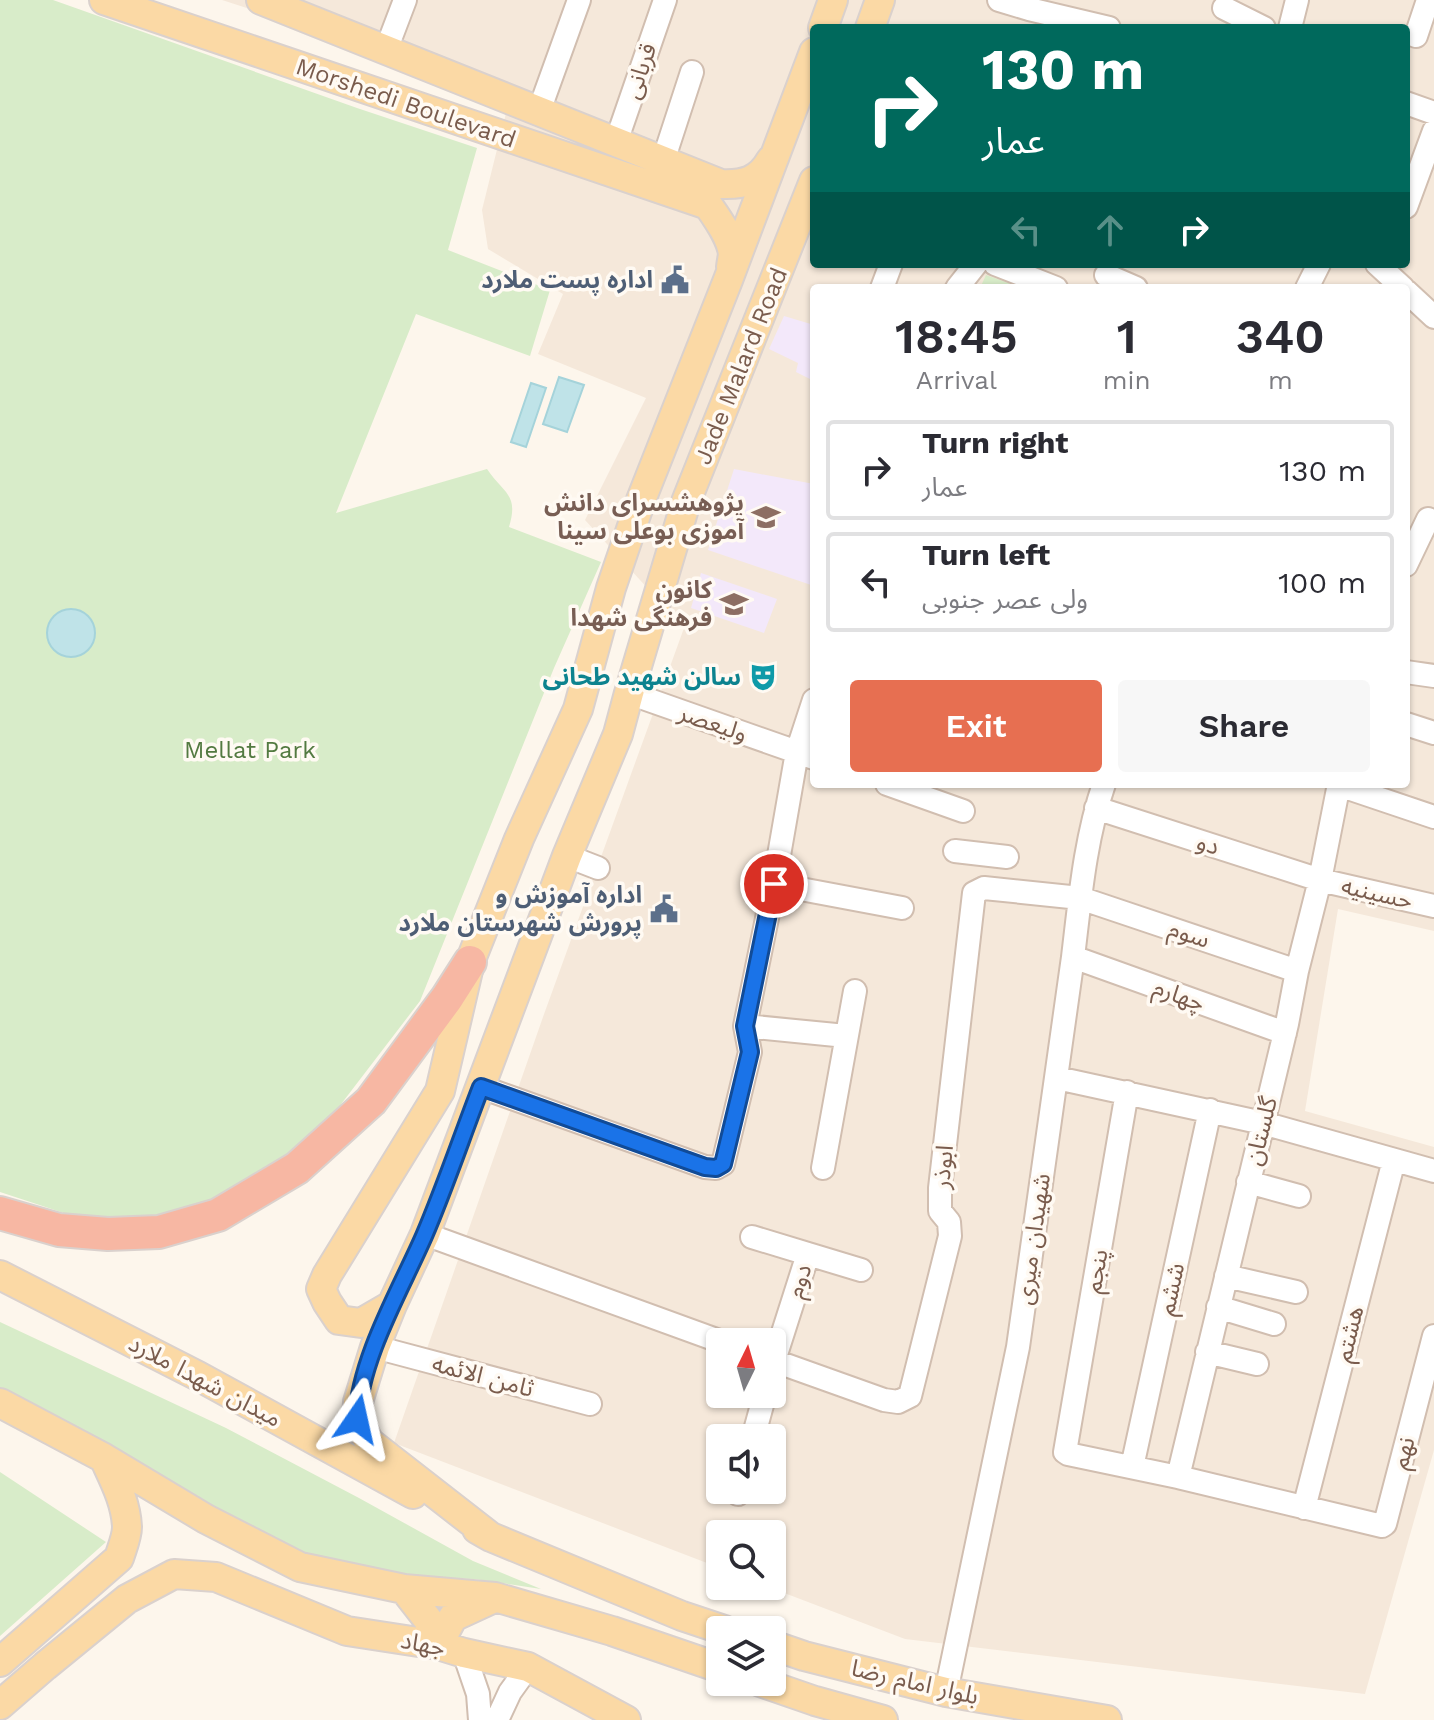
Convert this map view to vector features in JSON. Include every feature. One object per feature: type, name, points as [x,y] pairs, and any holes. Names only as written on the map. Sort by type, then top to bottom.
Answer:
[{"type":"highway","points":[[0,1213],[59,1230],[108,1234],[159,1232],[218,1215],[297,1168],[371,1101],[470,962]]},
{"type":"main road","name":"Morshedi Boulevard","points":[[104,0],[584,164],[714,194]]},
{"type":"main road","points":[[824,24],[833,0]]},
{"type":"main road","points":[[871,24],[880,0]]},
{"type":"main road","name":"Morshedi Boulevard","points":[[265,1],[663,161],[714,194]]},
{"type":"main road","name":"Jade Malard Road","points":[[392,1305],[361,1323],[339,1320],[321,1289],[440,1091],[470,962],[519,839],[578,709],[611,588],[641,500],[810,63]]},
{"type":"main road","points":[[515,139],[543,141],[548,138],[552,131],[539,111]]},
{"type":"main road","points":[[584,164],[566,148],[566,142],[571,137],[605,137]]},
{"type":"main road","points":[[728,280],[733,254],[719,222],[714,194],[764,173],[779,147]]},
{"type":"main road","name":"Jade Malard Road","points":[[491,1537],[369,1442],[357,1419],[358,1402],[375,1347],[425,1234],[567,856],[618,734],[686,502],[810,202]]},
{"type":"main road","points":[[611,588],[629,610],[645,604],[686,502]]},
{"type":"main road","points":[[578,709],[600,709],[612,718],[618,734]]},
{"type":"main road","name":"میدان شهدا ملارد","points":[[0,1275],[198,1376],[491,1537]]},
{"type":"main road","points":[[0,1403],[104,1458],[206,1519],[300,1567],[404,1589],[495,1597],[612,1631],[706,1663]]},
{"type":"main road","points":[[0,1662],[119,1558],[127,1526],[121,1496],[104,1458]]},
{"type":"main road","points":[[491,1537],[706,1624]]},
{"type":"main road","name":"جهاد","points":[[0,1705],[127,1599],[174,1574],[216,1577],[347,1631],[451,1649],[528,1667],[626,1720]]},
{"type":"main road","points":[[404,1589],[451,1649]]},
{"type":"main road","points":[[451,1649],[453,1617],[495,1597]]},
{"type":"main road","points":[[23,1642],[45,1666]]},
{"type":"main road","name":"بلوار امام رضا","points":[[786,1650],[946,1692],[1107,1720]]},
{"type":"main road","name":"بلوار امام رضا","points":[[786,1691],[883,1720]]},
{"type":"street","points":[[386,50],[405,0]]},
{"type":"street","points":[[539,111],[579,0]]},
{"type":"street","name":"قربانی","points":[[605,137],[665,0]]},
{"type":"street","points":[[999,0],[1092,24]]},
{"type":"street","points":[[1291,24],[1297,0]]},
{"type":"street","points":[[1416,36],[1428,0]]},
{"type":"street","points":[[1224,8],[1256,24]]},
{"type":"street","points":[[663,161],[692,72]]},
{"type":"street","points":[[1410,104],[1434,113]]},
{"type":"street","points":[[1410,201],[1425,180],[1434,131]]},
{"type":"street","points":[[960,284],[973,268]]},
{"type":"street","points":[[1005,268],[1046,284]]},
{"type":"street","points":[[1381,268],[1399,284]]},
{"type":"street","points":[[1106,276],[1126,284]]},
{"type":"street","points":[[1410,294],[1434,317]]},
{"type":"street","points":[[1410,513],[1431,521],[1410,558]]},
{"type":"street","points":[[1410,673],[1434,676]]},
{"type":"street","name":"ولیعصر","points":[[629,693],[805,755]]},
{"type":"street","points":[[481,1087],[705,1167],[716,1168],[723,1164],[750,1052],[745,1026],[810,724]]},
{"type":"street","points":[[1410,725],[1434,733]]},
{"type":"street","points":[[898,788],[963,811]]},
{"type":"street","name":"شهیدان میری","points":[[946,1692],[1018,1347],[1080,898],[1096,808],[1103,788]]},
{"type":"street","name":"گلستان","points":[[1178,1477],[1285,1033],[1338,788]]},
{"type":"street","points":[[1351,788],[1434,817]]},
{"type":"street","name":"دو","points":[[1096,808],[1320,880]]},
{"type":"street","points":[[955,851],[997,856],[984,888],[1080,898]]},
{"type":"street","points":[[567,856],[598,868]]},
{"type":"street","name":"حسینیه","points":[[1320,880],[1434,906]]},
{"type":"street","points":[[774,884],[902,908]]},
{"type":"street","name":"ابوذر","points":[[786,1367],[884,1400],[898,1402],[910,1396],[950,1236],[949,1222],[940,1211],[940,1188],[974,893],[984,888]]},
{"type":"street","name":"سوم","points":[[1080,898],[1297,971]]},
{"type":"street","name":"چهارم","points":[[1073,957],[1285,1033]]},
{"type":"street","points":[[823,1168],[855,991]]},
{"type":"street","points":[[745,1026],[846,1036]]},
{"type":"street","points":[[1057,1078],[1263,1123],[1434,1171]]},
{"type":"street","name":"پنجم","points":[[1127,1092],[1064,1449],[1068,1454],[1132,1467]]},
{"type":"street","name":"ششم","points":[[1132,1467],[1210,1110]]},
{"type":"street","name":"هشتم","points":[[1304,1508],[1394,1160]]},
{"type":"street","points":[[1248,1182],[1299,1196]]},
{"type":"street","points":[[425,1234],[706,1336]]},
{"type":"street","points":[[752,1237],[808,1254]]},
{"type":"street","name":"دوم","points":[[784,1328],[808,1254],[861,1270]]},
{"type":"street","points":[[1226,1276],[1296,1292]]},
{"type":"street","points":[[1218,1307],[1274,1324]]},
{"type":"street","name":"نهم","points":[[1304,1508],[1379,1526],[1385,1524],[1434,1336]]},
{"type":"street","name":"ثامن الائمه","points":[[375,1347],[590,1404]]},
{"type":"street","points":[[1207,1352],[1257,1364]]},
{"type":"street","points":[[1132,1467],[1304,1508]]},
{"type":"street","points":[[451,1649],[478,1694],[480,1720]]},
{"type":"street","points":[[497,1720],[510,1692],[528,1667]]},
{"type":"shaded area","points":[[222,0],[1434,0],[1434,931],[1338,909],[1305,1111],[1434,1147],[1434,1450],[1365,1694],[905,1639],[786,1594],[786,1520],[706,1520],[706,1563],[394,1443],[543,1017],[684,628],[585,520],[646,398],[538,354],[563,294],[488,249],[482,210],[511,93]]},
{"type":"shaded area","points":[[784,316],[810,324],[810,379],[796,372],[798,363],[769,349]]},
{"type":"shaded area","name":"پژوهشسرای دانش آموزی بوعلی سینا","points":[[734,469],[810,483],[810,585],[708,550]]},
{"type":"shaded area","name":"کانون فرهنگی شهدا","points":[[701,573],[777,599],[764,633],[691,608]]},
{"type":"green space","name":"Mellat Park","points":[[0,0],[53,0],[477,148],[448,250],[550,290],[530,356],[416,314],[336,513],[487,469],[511,501],[509,527],[601,562],[554,668],[420,1001],[322,1129],[244,1192],[188,1215],[91,1222],[0,1192]]},
{"type":"green space","points":[[986,275],[1012,284],[982,284]]},
{"type":"green space","points":[[0,1322],[226,1428],[473,1561],[541,1589],[474,1579],[387,1577],[304,1560],[0,1395]]},
{"type":"green space","points":[[0,1472],[106,1542],[0,1636]]},
{"type":"water","points":[[559,377],[584,385],[567,432],[543,424]]},
{"type":"water","points":[[531,383],[546,388],[526,447],[511,442]]},
{"type":"water","points":[[71,609],[88,616],[95,633],[88,650],[71,657],[54,650],[47,633],[54,616]]},
{"type":"place","name":"اداره پست ملارد","points":[[675,280]]},
{"type":"place","name":"پژوهشسرای دانش آموزی بوعلی سینا","points":[[766,517]]},
{"type":"place","name":"کانون فرهنگی شهدا","points":[[734,604]]},
{"type":"place","name":"سالن شهید طحانی","points":[[763,677]]},
{"type":"place","name":"اداره آموزش و پرورش شهرستان ملارد","points":[[664,909]]},
{"type":"route","points":[[357,1419],[358,1402],[375,1347],[425,1234],[481,1087],[705,1167],[716,1168],[723,1164],[750,1052],[745,1026],[774,884]]}]
